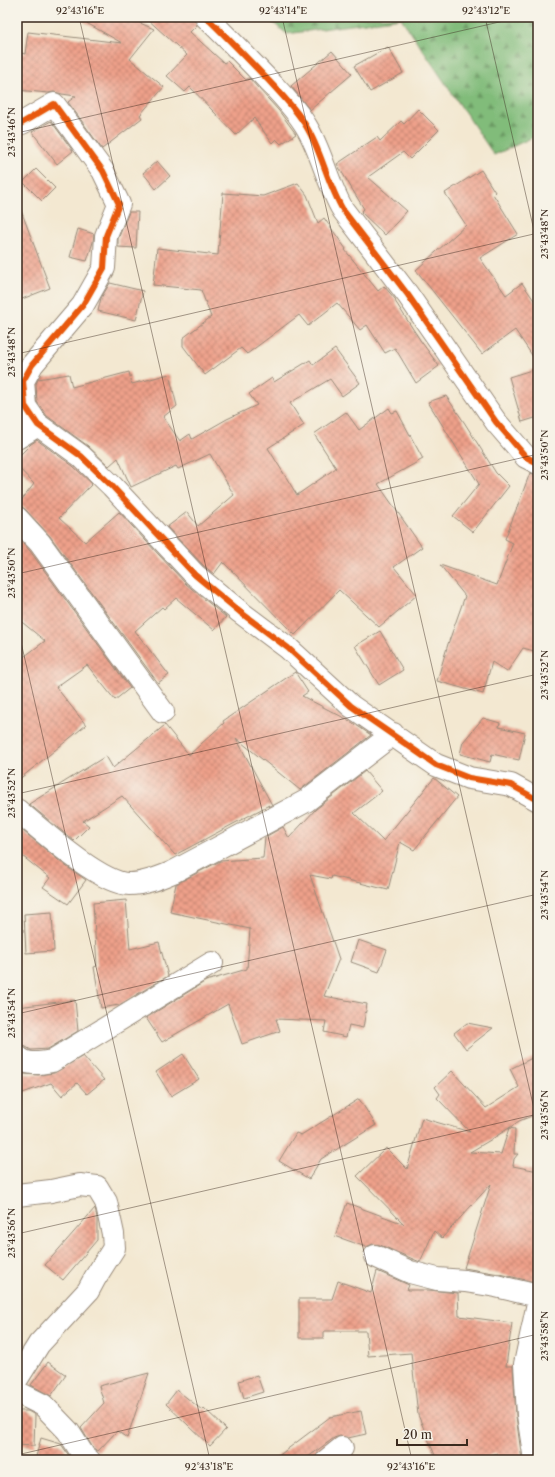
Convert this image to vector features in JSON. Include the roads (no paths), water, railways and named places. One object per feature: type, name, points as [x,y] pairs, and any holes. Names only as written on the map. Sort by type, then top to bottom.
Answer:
[{"type":"street","points":[[206,17],[230,39],[293,107],[306,124],[314,140],[336,197],[343,210],[408,296],[496,422],[526,457],[538,463]]},
{"type":"street","points":[[17,121],[22,123],[54,104],[103,171],[119,204],[106,236],[104,268],[83,305],[32,365],[23,381],[24,406],[38,425],[81,456],[112,486],[195,575],[240,612],[288,648],[351,706],[436,765],[469,778],[511,785],[538,800]]},
{"type":"street","points":[[17,438],[38,425]]},
{"type":"street","points":[[17,518],[40,543],[163,712]]},
{"type":"street","points":[[17,810],[94,871],[107,878],[128,884],[150,881],[173,872],[306,801],[393,734]]},
{"type":"street","points":[[17,1056],[20,1060],[35,1064],[52,1061],[212,963]]},
{"type":"street","points":[[17,1195],[51,1191],[80,1184],[97,1187],[106,1202],[113,1234],[114,1248],[94,1278],[88,1291],[39,1344],[17,1379]]},
{"type":"street","points":[[375,1256],[410,1272],[437,1279],[465,1281],[496,1286],[538,1296]]},
{"type":"street","points":[[535,1460],[528,1415],[538,1303]]},
{"type":"street","points":[[17,1392],[44,1405],[68,1432],[88,1460]]}]
